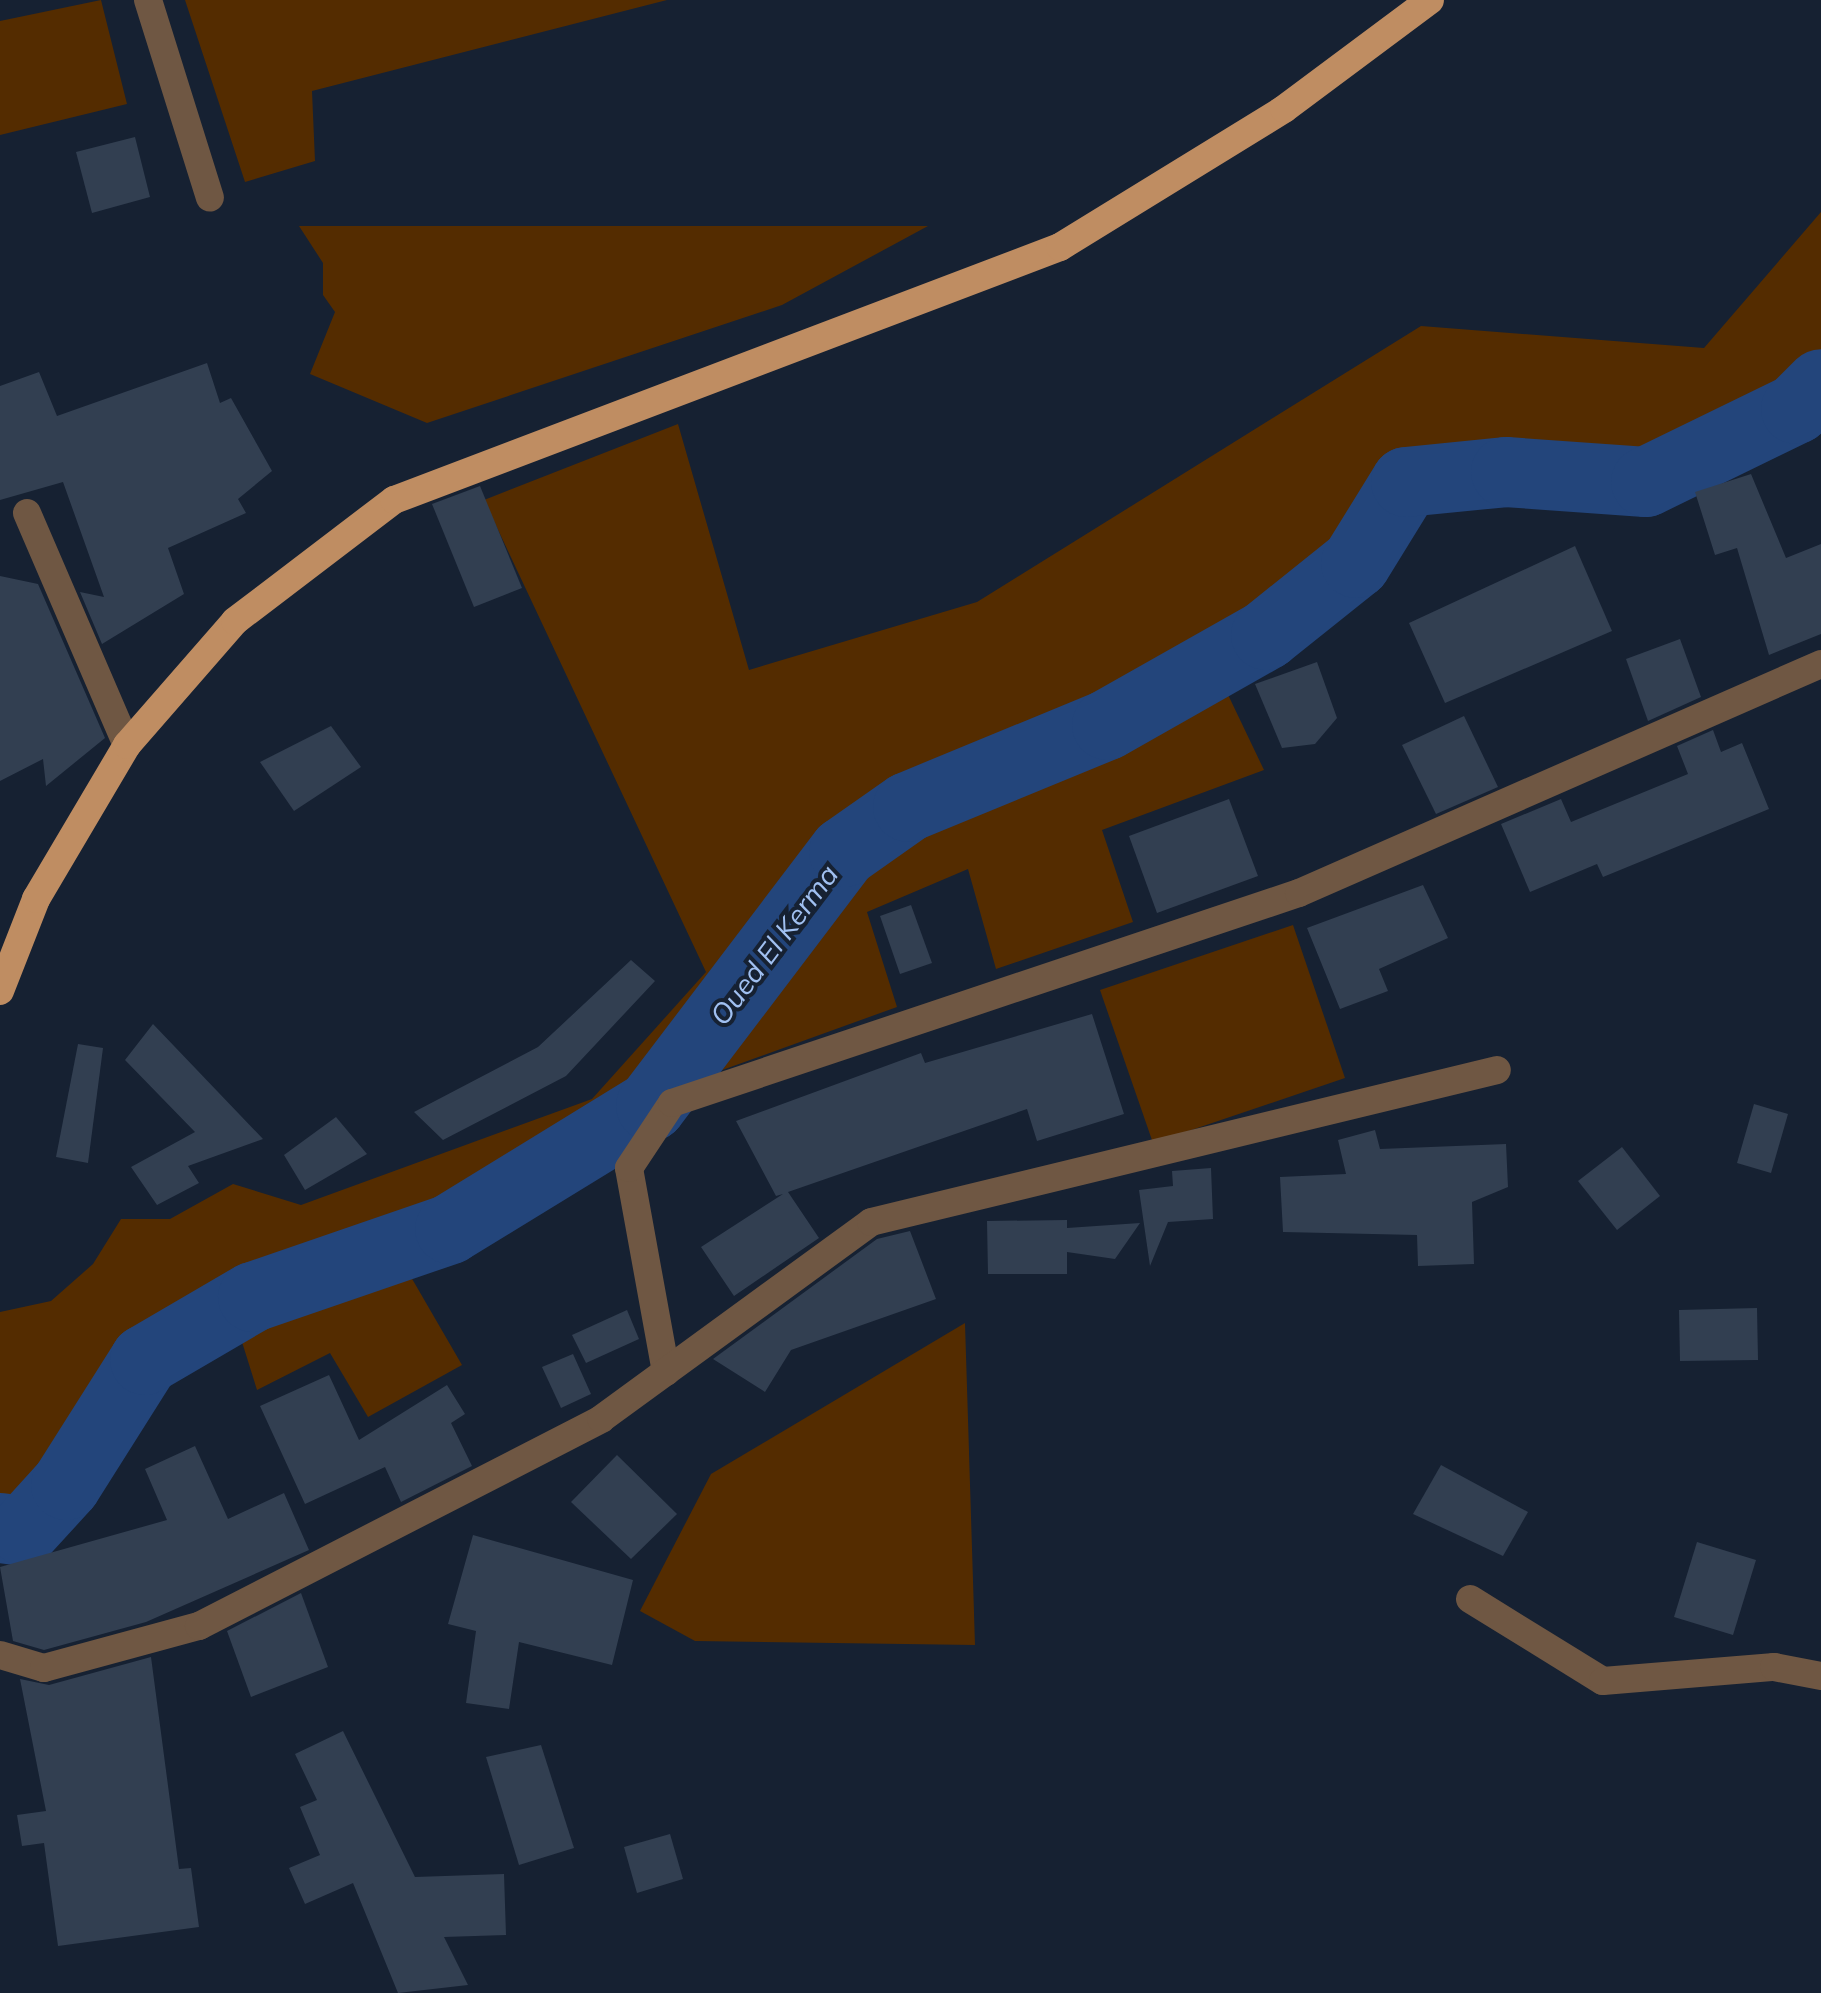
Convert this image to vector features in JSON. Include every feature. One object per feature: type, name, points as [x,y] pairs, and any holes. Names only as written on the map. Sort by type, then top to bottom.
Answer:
[{"type":"main road","points":[[0,991],[36,899],[126,744],[235,620],[394,500],[1060,247],[1284,108],[1430,0]]},
{"type":"street","points":[[148,0],[210,198]]},
{"type":"street","points":[[27,513],[126,744]]},
{"type":"street","points":[[666,1372],[629,1168],[672,1103],[1299,893],[1821,664]]},
{"type":"street","points":[[0,1655],[44,1668],[200,1626],[601,1419],[871,1222],[1497,1070]]},
{"type":"street","points":[[1470,1599],[1602,1682],[1774,1667],[1821,1676]]},
{"type":"shaded area","points":[[101,0],[127,104],[0,135],[0,21]]},
{"type":"shaded area","points":[[185,0],[667,0],[312,91],[315,161],[245,182]]},
{"type":"shaded area","points":[[1821,212],[1821,384],[1796,409],[1646,482],[1506,472],[1406,482],[1356,563],[1266,635],[1107,725],[908,807],[844,852],[651,1106],[431,1217],[233,1288],[100,1377],[61,1463],[17,1510],[0,1513],[0,1312],[51,1301],[93,1264],[121,1219],[170,1219],[233,1184],[301,1205],[592,1099],[706,972],[484,500],[678,424],[749,670],[977,602],[1421,326],[1704,348]]},
{"type":"shaded area","points":[[299,226],[928,226],[782,305],[427,423],[310,374],[335,312],[323,295],[323,263]]},
{"type":"shaded area","points":[[1221,680],[1264,770],[1102,830],[1133,922],[996,969],[968,869],[867,912],[897,1007],[686,1083],[850,868],[911,821]]},
{"type":"shaded area","points":[[1293,925],[1345,1078],[1153,1143],[1100,990]]},
{"type":"shaded area","points":[[400,1258],[462,1365],[368,1417],[330,1353],[257,1390],[237,1326]]},
{"type":"shaded area","points":[[965,1323],[975,1645],[695,1641],[640,1611],[711,1474]]},
{"type":"building","points":[[135,137],[150,197],[92,213],[76,152]]},
{"type":"building","points":[[207,363],[220,403],[231,398],[272,471],[238,499],[246,513],[168,548],[184,594],[102,644],[80,592],[104,597],[63,482],[0,500],[0,386],[39,372],[57,416]]},
{"type":"building","points":[[1751,474],[1786,558],[1821,544],[1821,634],[1769,655],[1737,548],[1715,555],[1695,492]]},
{"type":"building","points":[[480,486],[522,588],[474,607],[432,504]]},
{"type":"building","points":[[1575,546],[1612,631],[1445,703],[1409,623]]},
{"type":"building","points":[[0,576],[38,584],[105,738],[46,786],[43,759],[0,781]]},
{"type":"building","points":[[1680,639],[1701,697],[1648,721],[1626,659]]},
{"type":"building","points":[[1317,662],[1337,718],[1315,744],[1282,748],[1255,684]]},
{"type":"building","points":[[1464,716],[1498,787],[1436,814],[1402,745]]},
{"type":"building","points":[[331,726],[361,767],[294,811],[260,762]]},
{"type":"building","points":[[1713,730],[1721,752],[1742,743],[1769,809],[1603,877],[1597,864],[1530,892],[1501,824],[1561,799],[1571,822],[1688,774],[1677,746]]},
{"type":"building","points":[[1229,799],[1258,876],[1157,913],[1129,836]]},
{"type":"building","points":[[1423,885],[1448,938],[1379,969],[1388,991],[1340,1009],[1307,928]]},
{"type":"building","points":[[911,905],[932,963],[900,974],[880,916]]},
{"type":"building","points":[[631,960],[655,981],[566,1076],[443,1140],[414,1112],[538,1047]]},
{"type":"building","points":[[1092,1014],[1124,1114],[1037,1141],[1027,1109],[788,1192],[819,1238],[734,1296],[701,1247],[783,1194],[776,1196],[736,1121],[921,1053],[925,1063]]},
{"type":"building","points":[[153,1024],[263,1139],[188,1166],[199,1183],[157,1205],[131,1167],[195,1132],[125,1060]]},
{"type":"building","points":[[78,1044],[103,1048],[88,1163],[56,1157]]},
{"type":"building","points":[[1754,1104],[1788,1114],[1771,1173],[1737,1163]]},
{"type":"building","points":[[336,1117],[367,1154],[305,1190],[284,1155]]},
{"type":"building","points":[[1375,1130],[1380,1149],[1506,1144],[1508,1187],[1472,1202],[1474,1264],[1418,1266],[1417,1235],[1283,1232],[1280,1177],[1346,1174],[1338,1140]]},
{"type":"building","points":[[1622,1147],[1660,1196],[1617,1230],[1578,1181]]},
{"type":"building","points":[[1211,1168],[1213,1219],[1168,1222],[1150,1266],[1139,1190],[1173,1186],[1172,1171]]},
{"type":"building","points":[[1067,1220],[1067,1228],[1140,1223],[1115,1259],[1067,1252],[1067,1274],[988,1274],[987,1221]]},
{"type":"building","points":[[910,1231],[936,1299],[791,1350],[765,1392],[713,1359],[877,1239]]},
{"type":"building","points":[[1757,1308],[1758,1360],[1680,1361],[1679,1310]]},
{"type":"building","points":[[627,1310],[639,1339],[586,1363],[572,1335]]},
{"type":"building","points":[[573,1354],[591,1394],[561,1408],[542,1367]]},
{"type":"building","points":[[329,1375],[359,1440],[447,1385],[465,1414],[451,1423],[472,1466],[401,1502],[385,1467],[305,1504],[260,1406]]},
{"type":"building","points":[[195,1446],[228,1519],[284,1493],[309,1550],[146,1622],[44,1650],[13,1641],[0,1567],[167,1520],[145,1469]]},
{"type":"building","points":[[617,1455],[677,1514],[631,1559],[571,1502]]},
{"type":"building","points":[[1441,1465],[1528,1512],[1503,1556],[1413,1514]]},
{"type":"building","points":[[473,1535],[633,1580],[612,1665],[519,1642],[509,1709],[466,1703],[476,1631],[448,1624]]},
{"type":"building","points":[[1697,1542],[1756,1560],[1733,1635],[1674,1617]]},
{"type":"building","points":[[301,1593],[328,1667],[251,1697],[227,1631]]},
{"type":"building","points":[[151,1657],[179,1869],[191,1868],[199,1927],[58,1946],[44,1843],[22,1846],[17,1815],[46,1811],[20,1679],[49,1685]]},
{"type":"building","points":[[343,1731],[415,1877],[504,1874],[506,1935],[444,1937],[468,1985],[398,1993],[353,1883],[305,1904],[289,1868],[320,1855],[300,1807],[317,1800],[295,1754]]},
{"type":"building","points":[[541,1745],[574,1848],[519,1865],[486,1757]]},
{"type":"building","points":[[670,1834],[683,1879],[637,1893],[624,1847]]},
{"type":"waterway","name":"Oued El Kerma","points":[[0,1528],[24,1531],[66,1485],[145,1360],[253,1297],[450,1229],[651,1106],[844,852],[908,807],[1107,725],[1266,635],[1356,563],[1406,482],[1506,472],[1646,482],[1796,409],[1821,384]]}]
